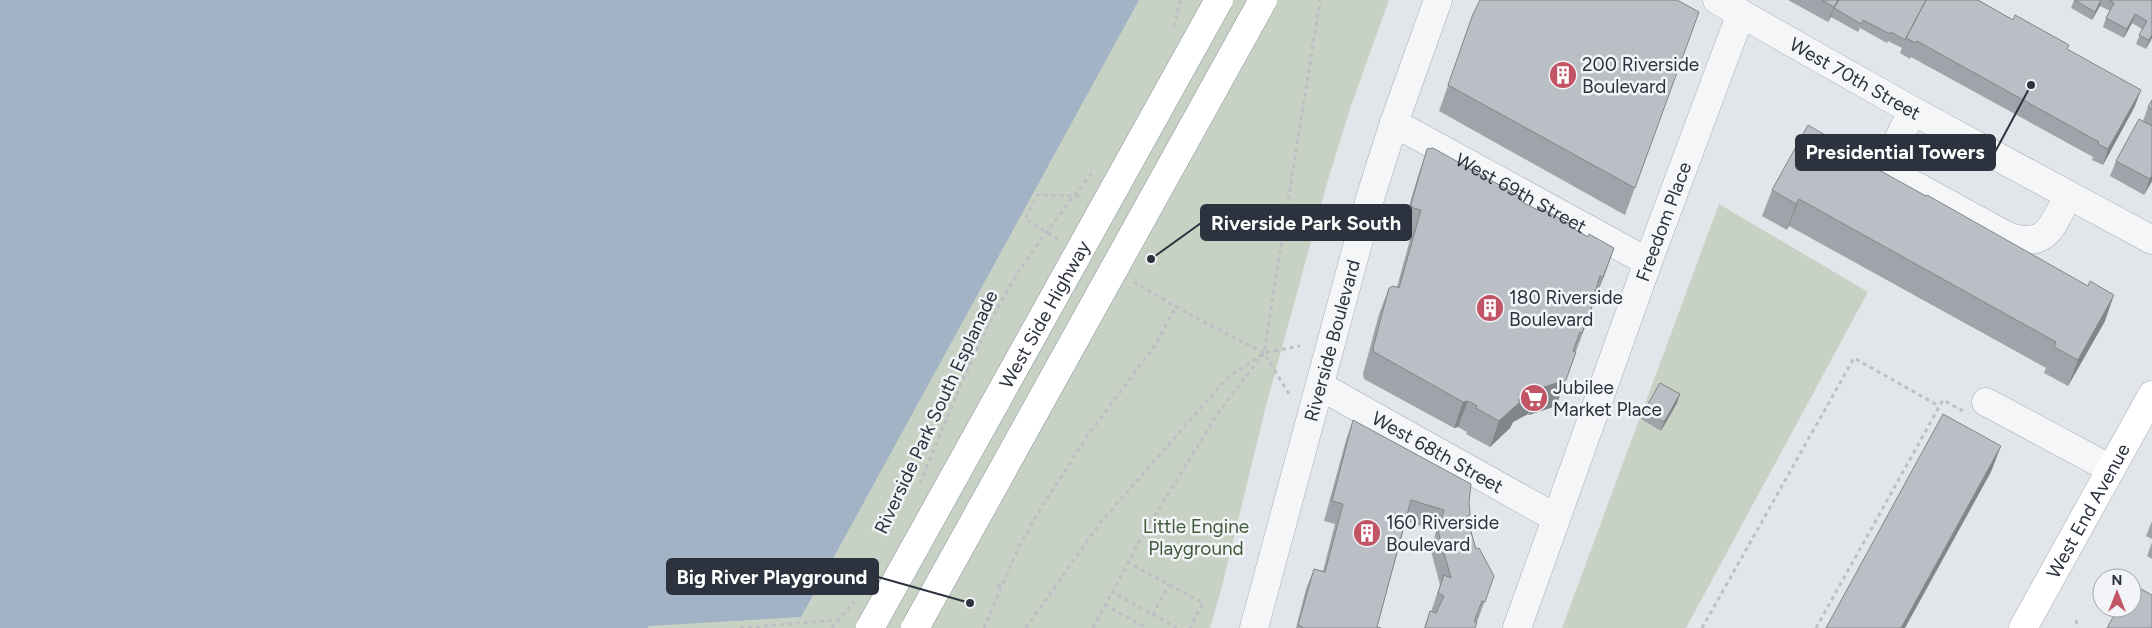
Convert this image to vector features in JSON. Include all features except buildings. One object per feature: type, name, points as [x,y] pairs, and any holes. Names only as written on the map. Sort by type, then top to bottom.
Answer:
[{"type":"main road","name":"West Side Highway","points":[[870,628],[1219,0]]},
{"type":"main road","name":"West Side Highway","points":[[915,628],[1263,0]]},
{"type":"main road","name":"West End Avenue","points":[[2023,628],[2152,395]]},
{"type":"street","name":"Riverside Boulevard","points":[[1254,628],[1371,196],[1394,123],[1438,0]]},
{"type":"street","name":"West 70th Street","points":[[1717,0],[1912,111],[2152,240]]},
{"type":"street","name":"Freedom Place","points":[[1517,628],[1648,262],[1741,13]]},
{"type":"street","points":[[1912,111],[1894,153],[1894,166],[1898,174],[1905,180],[2007,236],[2021,241],[2040,239],[2047,233],[2069,196]]},
{"type":"street","name":"West 69th Street","points":[[1394,123],[1648,262]]},
{"type":"street","name":"West 68th Street","points":[[1320,386],[1556,518]]},
{"type":"street","points":[[1977,408],[2111,469]]},
{"type":"path","points":[[1174,30],[1180,0]]},
{"type":"path","points":[[1093,628],[1127,562],[1218,413],[1264,353],[1320,0]]},
{"type":"path","name":"Riverside Park South Esplanade","points":[[916,492],[974,353],[1003,297],[1046,232],[1095,169]]},
{"type":"path","points":[[1062,240],[1025,219],[1037,195],[1090,196]]},
{"type":"path","points":[[1128,279],[1264,353],[1289,394]]},
{"type":"path","points":[[984,628],[1018,548],[1038,511],[1088,435],[1156,344],[1176,306]]},
{"type":"path","points":[[1026,628],[1100,523],[1226,379],[1264,353],[1300,346]]},
{"type":"path","points":[[1702,628],[1854,358],[1939,406]]},
{"type":"path","points":[[1816,628],[1943,400],[1977,408]]},
{"type":"path","points":[[1127,562],[1204,603],[1190,628]]},
{"type":"path","points":[[1153,615],[1169,584]]},
{"type":"path","points":[[997,585],[1003,587]]},
{"type":"path","points":[[1111,592],[1177,628]]},
{"type":"path","points":[[832,628],[857,598]]},
{"type":"path","points":[[1104,605],[1147,628]]},
{"type":"path","points":[[740,628],[839,620]]},
{"type":"path","points":[[2076,620],[2078,628]]},
{"type":"green space","name":"Little Engine Playground","points":[[1138,0],[1389,0],[1350,109],[1327,183],[1266,406],[1210,628],[648,628]]},
{"type":"green space","points":[[1719,204],[1868,292],[1686,628],[1562,628]]},
{"type":"water","points":[[0,0],[1139,0],[801,617],[649,626],[648,628],[0,628]]},
{"type":"place","name":"200 Riverside Boulevard","points":[[1563,75]]},
{"type":"place","name":"Presidential Towers","points":[[2031,85]]},
{"type":"place","name":"Riverside Park South","points":[[1151,259]]},
{"type":"place","name":"180 Riverside Boulevard","points":[[1490,308]]},
{"type":"place","name":"Jubilee Market Place","points":[[1534,398]]},
{"type":"place","name":"160 Riverside Boulevard","points":[[1367,533]]},
{"type":"place","name":"Big River Playground","points":[[970,603]]}]
